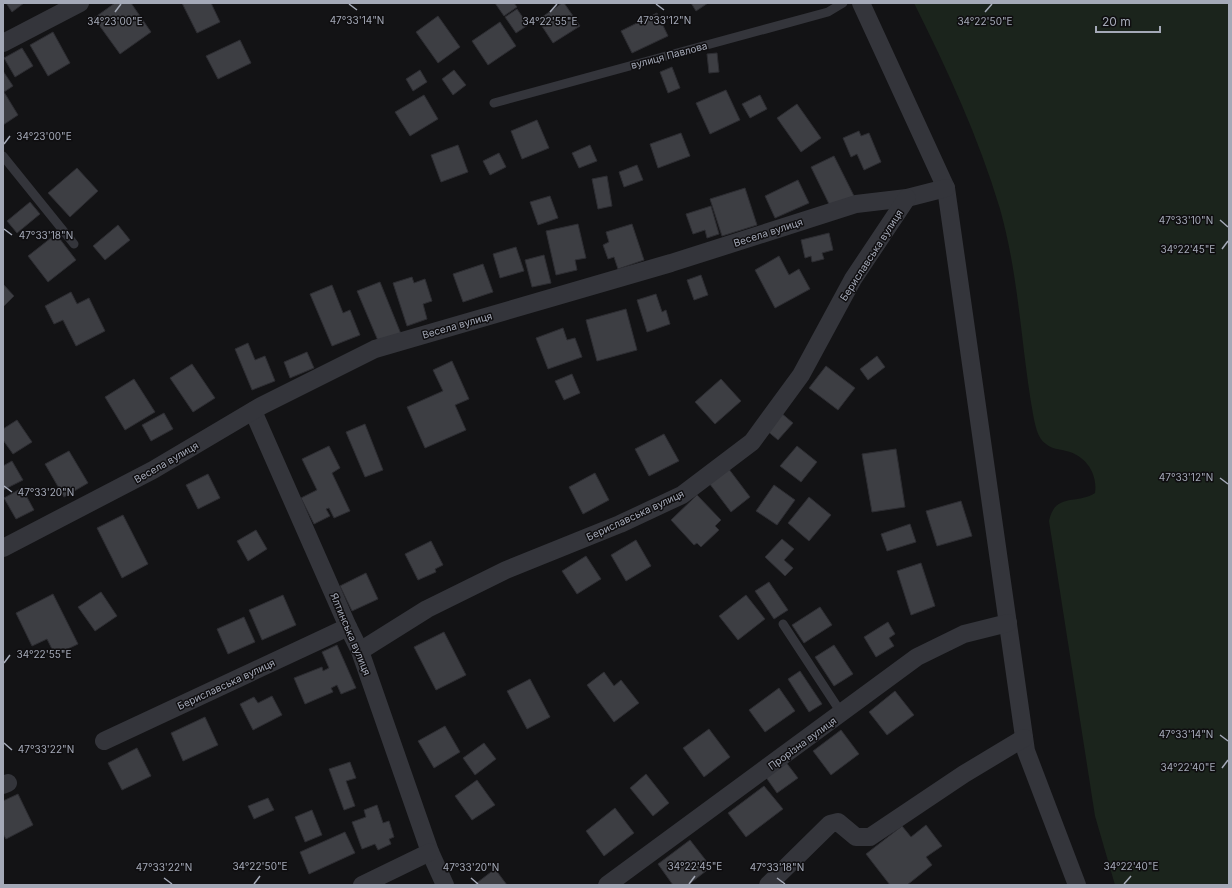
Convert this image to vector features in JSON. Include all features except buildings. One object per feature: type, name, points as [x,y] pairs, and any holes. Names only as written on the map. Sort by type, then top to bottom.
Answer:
[{"type":"street","points":[[3,43],[80,3]]},
{"type":"street","points":[[861,3],[946,188],[1026,751],[1077,885]]},
{"type":"street","name":"Весела вулиця","points":[[3,548],[153,470],[253,411],[375,349],[671,263],[856,204],[907,198],[946,188]]},
{"type":"street","name":"Бериславська вулиця","points":[[360,651],[427,609],[506,570],[620,524],[682,495],[752,442],[802,375],[853,279],[907,198]]},
{"type":"street","name":"Ялтинська вулиця","points":[[253,411],[360,651],[430,852],[445,885]]},
{"type":"street","name":"Прорізна вулиця","points":[[607,885],[842,714],[917,657],[964,634],[1008,623]]},
{"type":"street","name":"Бериславська вулиця","points":[[104,741],[348,627]]},
{"type":"street","points":[[768,885],[830,824],[838,822],[856,837],[870,837],[964,774],[1024,738]]},
{"type":"street","points":[[362,885],[430,852]]},
{"type":"lane","name":"вулиця Павлова","points":[[494,103],[828,12],[843,3]]},
{"type":"lane","points":[[3,156],[74,244]]},
{"type":"lane","points":[[783,624],[842,714]]},
{"type":"shaded area","points":[[914,3],[1229,3],[1229,885],[1115,885],[1095,816],[1049,521],[1056,506],[1061,503],[1095,493],[1094,479],[1089,466],[1079,456],[1048,446],[1040,438],[1033,414],[1016,285],[1000,209],[992,182],[962,104]]}]
